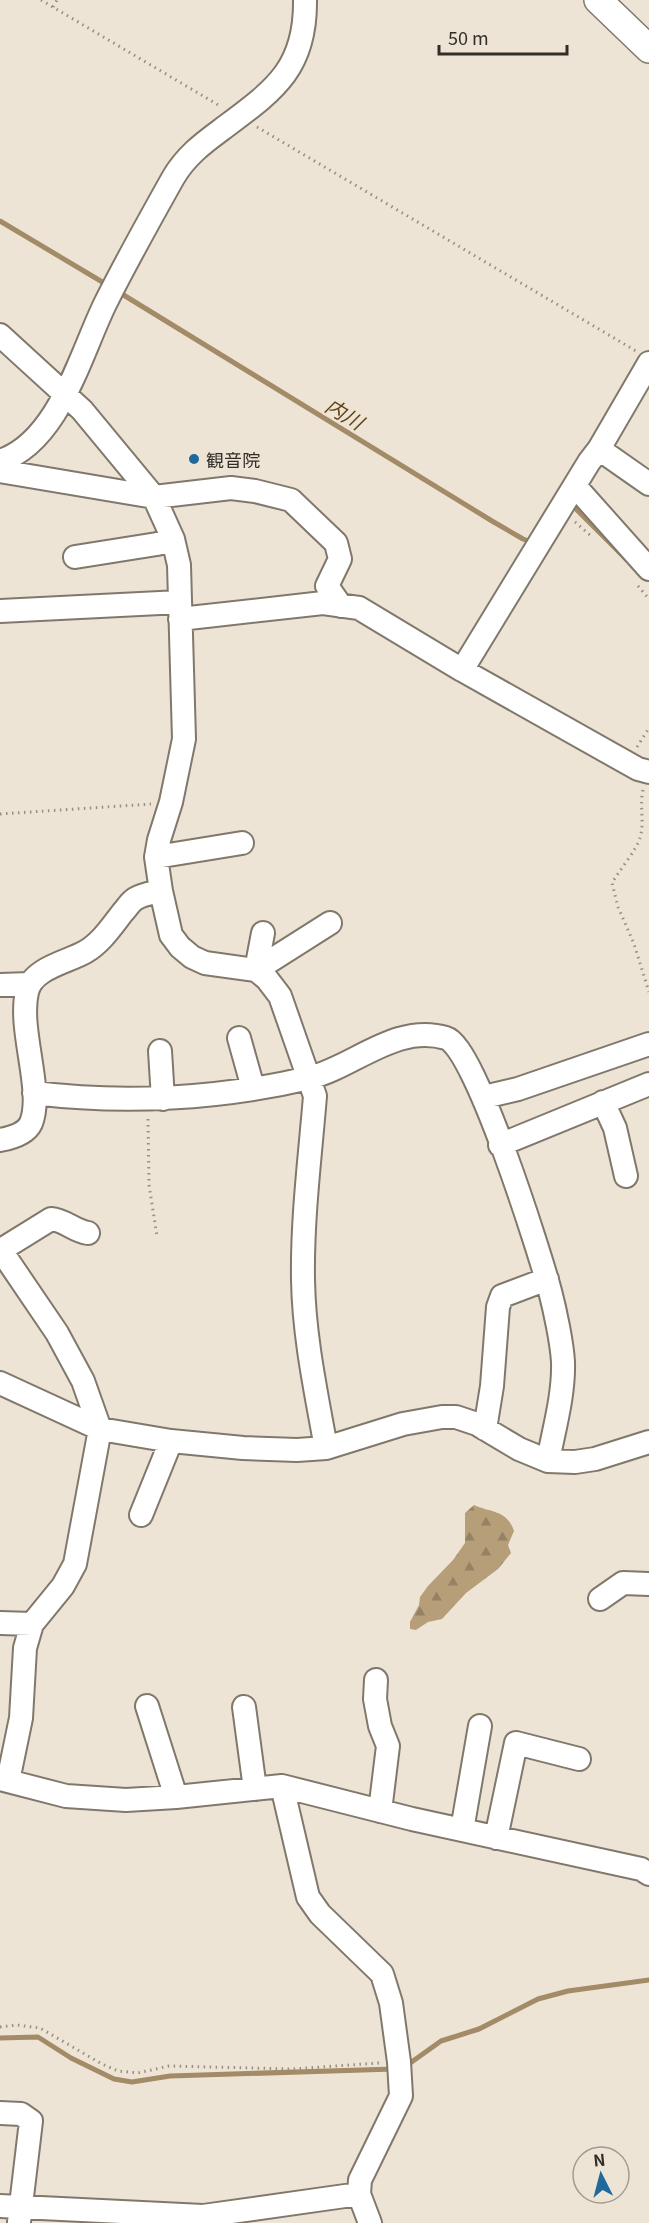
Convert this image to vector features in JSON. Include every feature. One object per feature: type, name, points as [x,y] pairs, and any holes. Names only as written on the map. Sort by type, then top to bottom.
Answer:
[{"type":"main road","points":[[598,0],[649,49]]},
{"type":"street","points":[[0,461],[16,454],[37,436],[65,393],[110,294],[175,175],[193,151],[276,86],[295,60],[302,42],[306,20],[305,0]]},
{"type":"street","points":[[0,335],[82,410],[154,496],[174,539],[178,565],[184,739],[171,802],[156,857],[161,891],[171,935],[192,957],[205,963],[256,970],[267,979],[280,996],[310,1077],[315,1096],[305,1217],[303,1282],[306,1334],[326,1448]]},
{"type":"street","points":[[462,670],[589,462],[641,397],[644,358]]},
{"type":"street","points":[[600,449],[649,484]]},
{"type":"street","points":[[0,471],[154,496],[231,488],[291,500],[336,543],[340,559],[327,586],[341,606]]},
{"type":"street","points":[[575,486],[649,569]]},
{"type":"street","points":[[75,557],[157,544],[174,539]]},
{"type":"street","points":[[0,611],[180,610],[323,603],[359,608],[462,670],[638,769],[648,772]]},
{"type":"street","points":[[156,857],[242,843]]},
{"type":"street","points":[[0,1140],[9,1139],[24,1132],[30,1125],[33,1113],[34,1093],[25,1024],[27,990],[30,984],[51,968],[87,951],[105,935],[133,900],[161,891]]},
{"type":"street","points":[[256,970],[330,923]]},
{"type":"street","points":[[256,970],[263,933]]},
{"type":"street","points":[[0,985],[30,984]]},
{"type":"street","points":[[34,1093],[70,1098],[155,1099],[253,1088],[326,1072],[384,1044],[407,1037],[448,1038],[459,1050],[484,1097],[551,1293],[563,1362],[560,1394],[548,1461]]},
{"type":"street","points":[[239,1038],[253,1088]]},
{"type":"street","points":[[484,1097],[518,1089],[649,1044]]},
{"type":"street","points":[[155,1099],[160,1050]]},
{"type":"street","points":[[500,1145],[649,1084]]},
{"type":"street","points":[[603,1102],[615,1128],[626,1176]]},
{"type":"street","points":[[88,1233],[70,1227],[61,1220],[51,1219],[0,1249],[57,1333],[83,1381],[100,1429],[75,1564],[63,1586],[32,1624],[25,1648],[21,1718],[4,1780],[66,1796],[126,1800],[282,1786],[496,1838],[641,1869],[649,1874]]},
{"type":"street","points":[[485,1429],[492,1386],[498,1307],[502,1296],[547,1280]]},
{"type":"street","points":[[0,1383],[100,1429],[171,1441],[243,1448],[297,1450],[326,1448],[403,1424],[442,1417],[456,1417],[485,1429],[519,1449],[548,1461],[574,1462],[595,1459],[649,1443]]},
{"type":"street","points":[[141,1515],[171,1441]]},
{"type":"street","points":[[600,1599],[623,1583],[649,1584]]},
{"type":"street","points":[[0,1623],[32,1624]]},
{"type":"street","points":[[376,1680],[375,1699],[380,1726],[388,1746],[380,1811]]},
{"type":"street","points":[[147,1706],[176,1797]]},
{"type":"street","points":[[244,1707],[255,1789]]},
{"type":"street","points":[[462,1830],[480,1726]]},
{"type":"street","points":[[496,1838],[516,1743],[579,1759]]},
{"type":"street","points":[[282,1786],[308,1897],[320,1914],[382,1974],[391,2003],[399,2062],[400,2096],[360,2180],[360,2194],[370,2223]]},
{"type":"street","points":[[0,2113],[21,2114],[31,2121],[13,2212],[203,2216],[360,2194]]},
{"type":"path","points":[[41,0],[644,358]]},
{"type":"path","points":[[53,7],[57,0]]},
{"type":"path","points":[[648,772],[641,797],[643,822],[640,840],[612,882],[618,907],[634,944],[649,992]]},
{"type":"path","points":[[0,814],[171,802]]},
{"type":"path","points":[[155,1099],[149,1185],[157,1236]]},
{"type":"path","points":[[0,2027],[17,2025],[40,2028],[102,2064],[118,2071],[138,2073],[169,2066],[292,2069],[399,2062]]},
{"type":"green space","points":[[474,1505],[498,1513],[511,1524],[514,1531],[508,1545],[511,1553],[498,1569],[466,1593],[442,1619],[428,1622],[416,1630],[410,1629],[410,1622],[419,1605],[420,1597],[465,1543],[465,1513]]},
{"type":"waterway","name":"内川","points":[[0,221],[109,286]]},
{"type":"waterway","name":"内川","points":[[117,291],[492,521],[523,539],[531,542],[532,540]]},
{"type":"waterway","name":"内川","points":[[569,506],[572,505],[627,560]]},
{"type":"waterway","points":[[406,2066],[441,2041],[479,2029],[538,1999],[568,1991],[649,1980]]},
{"type":"waterway","points":[[0,2038],[38,2037],[71,2058],[114,2079],[132,2082],[170,2076],[394,2069]]},
{"type":"place","name":"観音院","points":[[194,459]]}]
